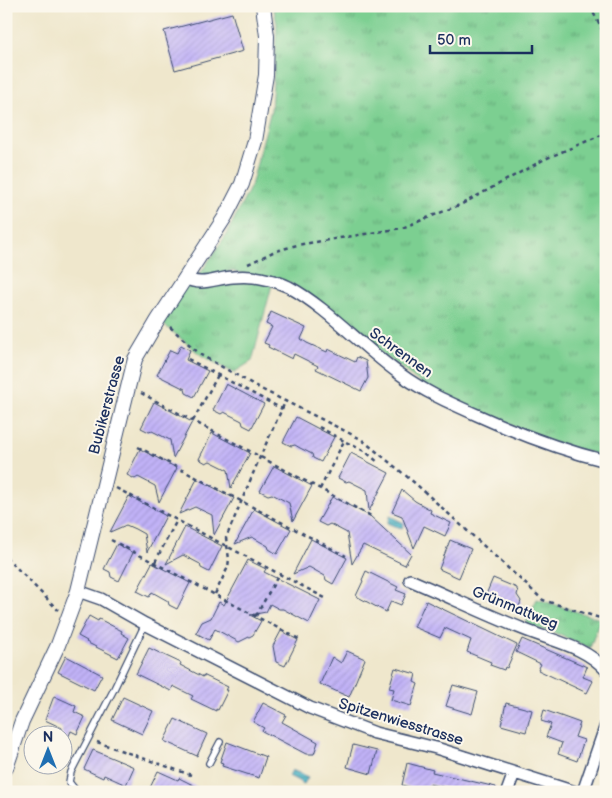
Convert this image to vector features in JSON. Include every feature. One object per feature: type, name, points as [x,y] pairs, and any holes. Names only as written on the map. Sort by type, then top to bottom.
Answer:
[{"type":"street","name":"Bubikerstrasse","points":[[6,768],[22,721],[58,645],[78,591],[135,359],[225,217],[242,184],[255,140],[266,75],[267,36],[263,6]]},
{"type":"street","name":"Schrennen","points":[[185,278],[194,283],[234,277],[273,281],[296,292],[325,313],[399,374],[445,400],[542,443],[606,461]]},
{"type":"street","name":"Grünmattweg","points":[[410,580],[525,630],[558,641],[589,655],[606,670]]},
{"type":"street","name":"Spitzenwiesstrasse","points":[[78,591],[101,599],[145,624],[310,708],[378,734],[436,748],[575,792]]},
{"type":"street","points":[[582,792],[606,725]]},
{"type":"street","points":[[508,792],[514,773]]},
{"type":"lane","points":[[77,792],[69,782],[71,772],[145,624]]},
{"type":"lane","points":[[209,763],[220,742]]},
{"type":"path","points":[[590,6],[606,38]]},
{"type":"path","points":[[234,277],[252,262],[289,248],[402,228],[462,204],[545,159],[606,133]]},
{"type":"path","points":[[158,320],[174,330],[201,356],[263,390],[361,439],[386,458],[543,600],[605,620],[606,613]]},
{"type":"path","points":[[188,359],[282,409]]},
{"type":"path","points":[[193,421],[218,375]]},
{"type":"path","points":[[142,394],[371,516]]},
{"type":"path","points":[[215,594],[228,567],[229,559],[226,538],[286,400]]},
{"type":"path","points":[[319,427],[366,452],[379,463]]},
{"type":"path","points":[[320,489],[344,441]]},
{"type":"path","points":[[138,447],[346,556]]},
{"type":"path","points":[[115,488],[325,598]]},
{"type":"path","points":[[155,562],[177,520]]},
{"type":"path","points":[[111,540],[299,639]]},
{"type":"path","points":[[6,558],[53,607],[69,618]]},
{"type":"path","points":[[256,616],[279,574]]},
{"type":"path","points":[[88,739],[191,775]]},
{"type":"green space","points":[[273,6],[606,6],[606,457],[544,440],[426,387],[290,283],[231,271],[215,277],[198,277],[226,235],[251,186],[271,110],[277,24]]},
{"type":"green space","points":[[185,278],[273,281],[252,361],[233,373],[201,355],[158,320]]},
{"type":"green space","points":[[537,599],[600,619],[590,648],[555,633],[528,626],[526,622]]},
{"type":"water","points":[[390,516],[404,523],[402,529],[387,523]]},
{"type":"water","points":[[292,770],[308,777],[304,784],[289,776]]},
{"type":"building","points":[[232,13],[243,51],[175,70],[164,31]]},
{"type":"building","points":[[271,312],[306,328],[301,339],[307,343],[327,352],[328,349],[355,362],[357,357],[366,361],[368,378],[361,391],[316,369],[318,366],[294,354],[292,359],[268,347],[269,345],[264,343],[272,327],[266,324]]},
{"type":"building","points":[[181,345],[190,350],[186,360],[208,371],[194,397],[186,393],[185,389],[157,375],[170,350],[177,353]]},
{"type":"building","points":[[226,384],[264,404],[251,429],[243,425],[242,421],[224,412],[221,414],[213,410]]},
{"type":"building","points":[[154,402],[192,422],[173,458],[170,440],[141,428]]},
{"type":"building","points":[[296,417],[334,437],[321,462],[313,458],[312,454],[295,445],[291,446],[283,442]]},
{"type":"building","points":[[212,433],[250,453],[231,488],[228,470],[210,461],[206,463],[199,459]]},
{"type":"building","points":[[140,449],[177,468],[159,502],[155,486],[138,477],[135,479],[127,475]]},
{"type":"building","points":[[351,453],[389,473],[369,511],[367,490],[338,478]]},
{"type":"building","points":[[274,466],[312,486],[293,521],[289,503],[272,494],[268,495],[260,491]]},
{"type":"building","points":[[197,479],[234,498],[214,535],[212,515],[195,507],[179,514]]},
{"type":"building","points":[[402,490],[415,501],[431,510],[430,513],[451,523],[445,536],[424,526],[414,548],[402,516],[392,512]]},
{"type":"building","points":[[129,496],[166,516],[147,552],[144,534],[135,529],[126,525],[110,532]]},
{"type":"building","points":[[332,497],[370,516],[411,554],[405,565],[363,545],[352,564],[347,533],[330,524],[326,526],[318,522]]},
{"type":"building","points":[[254,509],[291,529],[277,554],[269,549],[268,546],[252,537],[235,544]]},
{"type":"building","points":[[185,527],[222,546],[209,572],[201,568],[200,564],[183,555],[166,564]]},
{"type":"building","points":[[311,539],[347,558],[333,584],[326,580],[325,576],[309,567],[293,574]]},
{"type":"building","points":[[450,540],[471,549],[459,578],[439,569]]},
{"type":"building","points":[[117,544],[133,553],[119,581],[111,577],[110,572],[104,569]]},
{"type":"building","points":[[248,560],[266,569],[264,572],[320,600],[309,623],[270,604],[266,612],[250,615],[261,621],[253,635],[239,642],[215,629],[209,640],[196,633],[202,622],[211,618],[219,602],[224,605]]},
{"type":"building","points":[[152,563],[190,583],[177,609],[169,605],[168,601],[152,592],[149,597],[137,591]]},
{"type":"building","points":[[366,571],[398,587],[396,590],[406,594],[401,605],[391,601],[386,612],[356,596]]},
{"type":"building","points":[[493,578],[517,588],[517,595],[521,601],[518,610],[485,597]]},
{"type":"building","points":[[426,601],[517,645],[507,668],[505,667],[504,670],[490,665],[491,662],[467,652],[471,640],[445,628],[440,638],[414,627]]},
{"type":"building","points":[[89,616],[122,631],[121,633],[129,638],[118,658],[78,636]]},
{"type":"building","points":[[281,631],[298,640],[285,666],[276,662],[273,646]]},
{"type":"building","points":[[522,639],[587,667],[583,677],[593,681],[587,693],[538,670],[541,664],[516,652]]},
{"type":"building","points":[[149,648],[181,663],[180,665],[203,677],[203,675],[228,687],[218,710],[216,709],[216,711],[191,699],[193,696],[173,686],[171,691],[136,674]]},
{"type":"building","points":[[347,651],[365,659],[349,697],[320,684],[332,657],[341,663]]},
{"type":"building","points":[[66,656],[102,675],[94,690],[58,672]]},
{"type":"building","points":[[395,668],[416,674],[414,682],[418,684],[411,706],[391,700],[394,689],[389,688]]},
{"type":"building","points":[[453,685],[478,692],[472,714],[446,706]]},
{"type":"building","points":[[54,696],[76,706],[74,712],[85,717],[77,734],[72,732],[72,726],[58,726],[45,720]]},
{"type":"building","points":[[123,697],[153,711],[142,734],[112,720]]},
{"type":"building","points":[[263,703],[286,715],[282,722],[318,742],[314,754],[306,754],[262,731],[264,728],[253,722]]},
{"type":"building","points":[[506,703],[532,710],[526,732],[501,725]]},
{"type":"building","points":[[544,710],[580,723],[575,737],[584,740],[577,761],[558,754],[562,743],[546,737],[551,724],[541,721]]},
{"type":"building","points":[[175,719],[207,734],[197,756],[164,741]]},
{"type":"building","points":[[227,742],[266,757],[259,778],[222,766],[223,763],[220,762]]},
{"type":"building","points":[[353,745],[377,751],[371,774],[347,767]]},
{"type":"building","points":[[93,750],[134,767],[126,785],[104,775],[103,778],[84,769]]},
{"type":"building","points":[[407,763],[433,770],[432,772],[496,787],[495,792],[456,792],[456,790],[429,784],[426,792],[402,785]]},
{"type":"building","points":[[158,771],[178,780],[179,778],[207,792],[148,792]]}]
